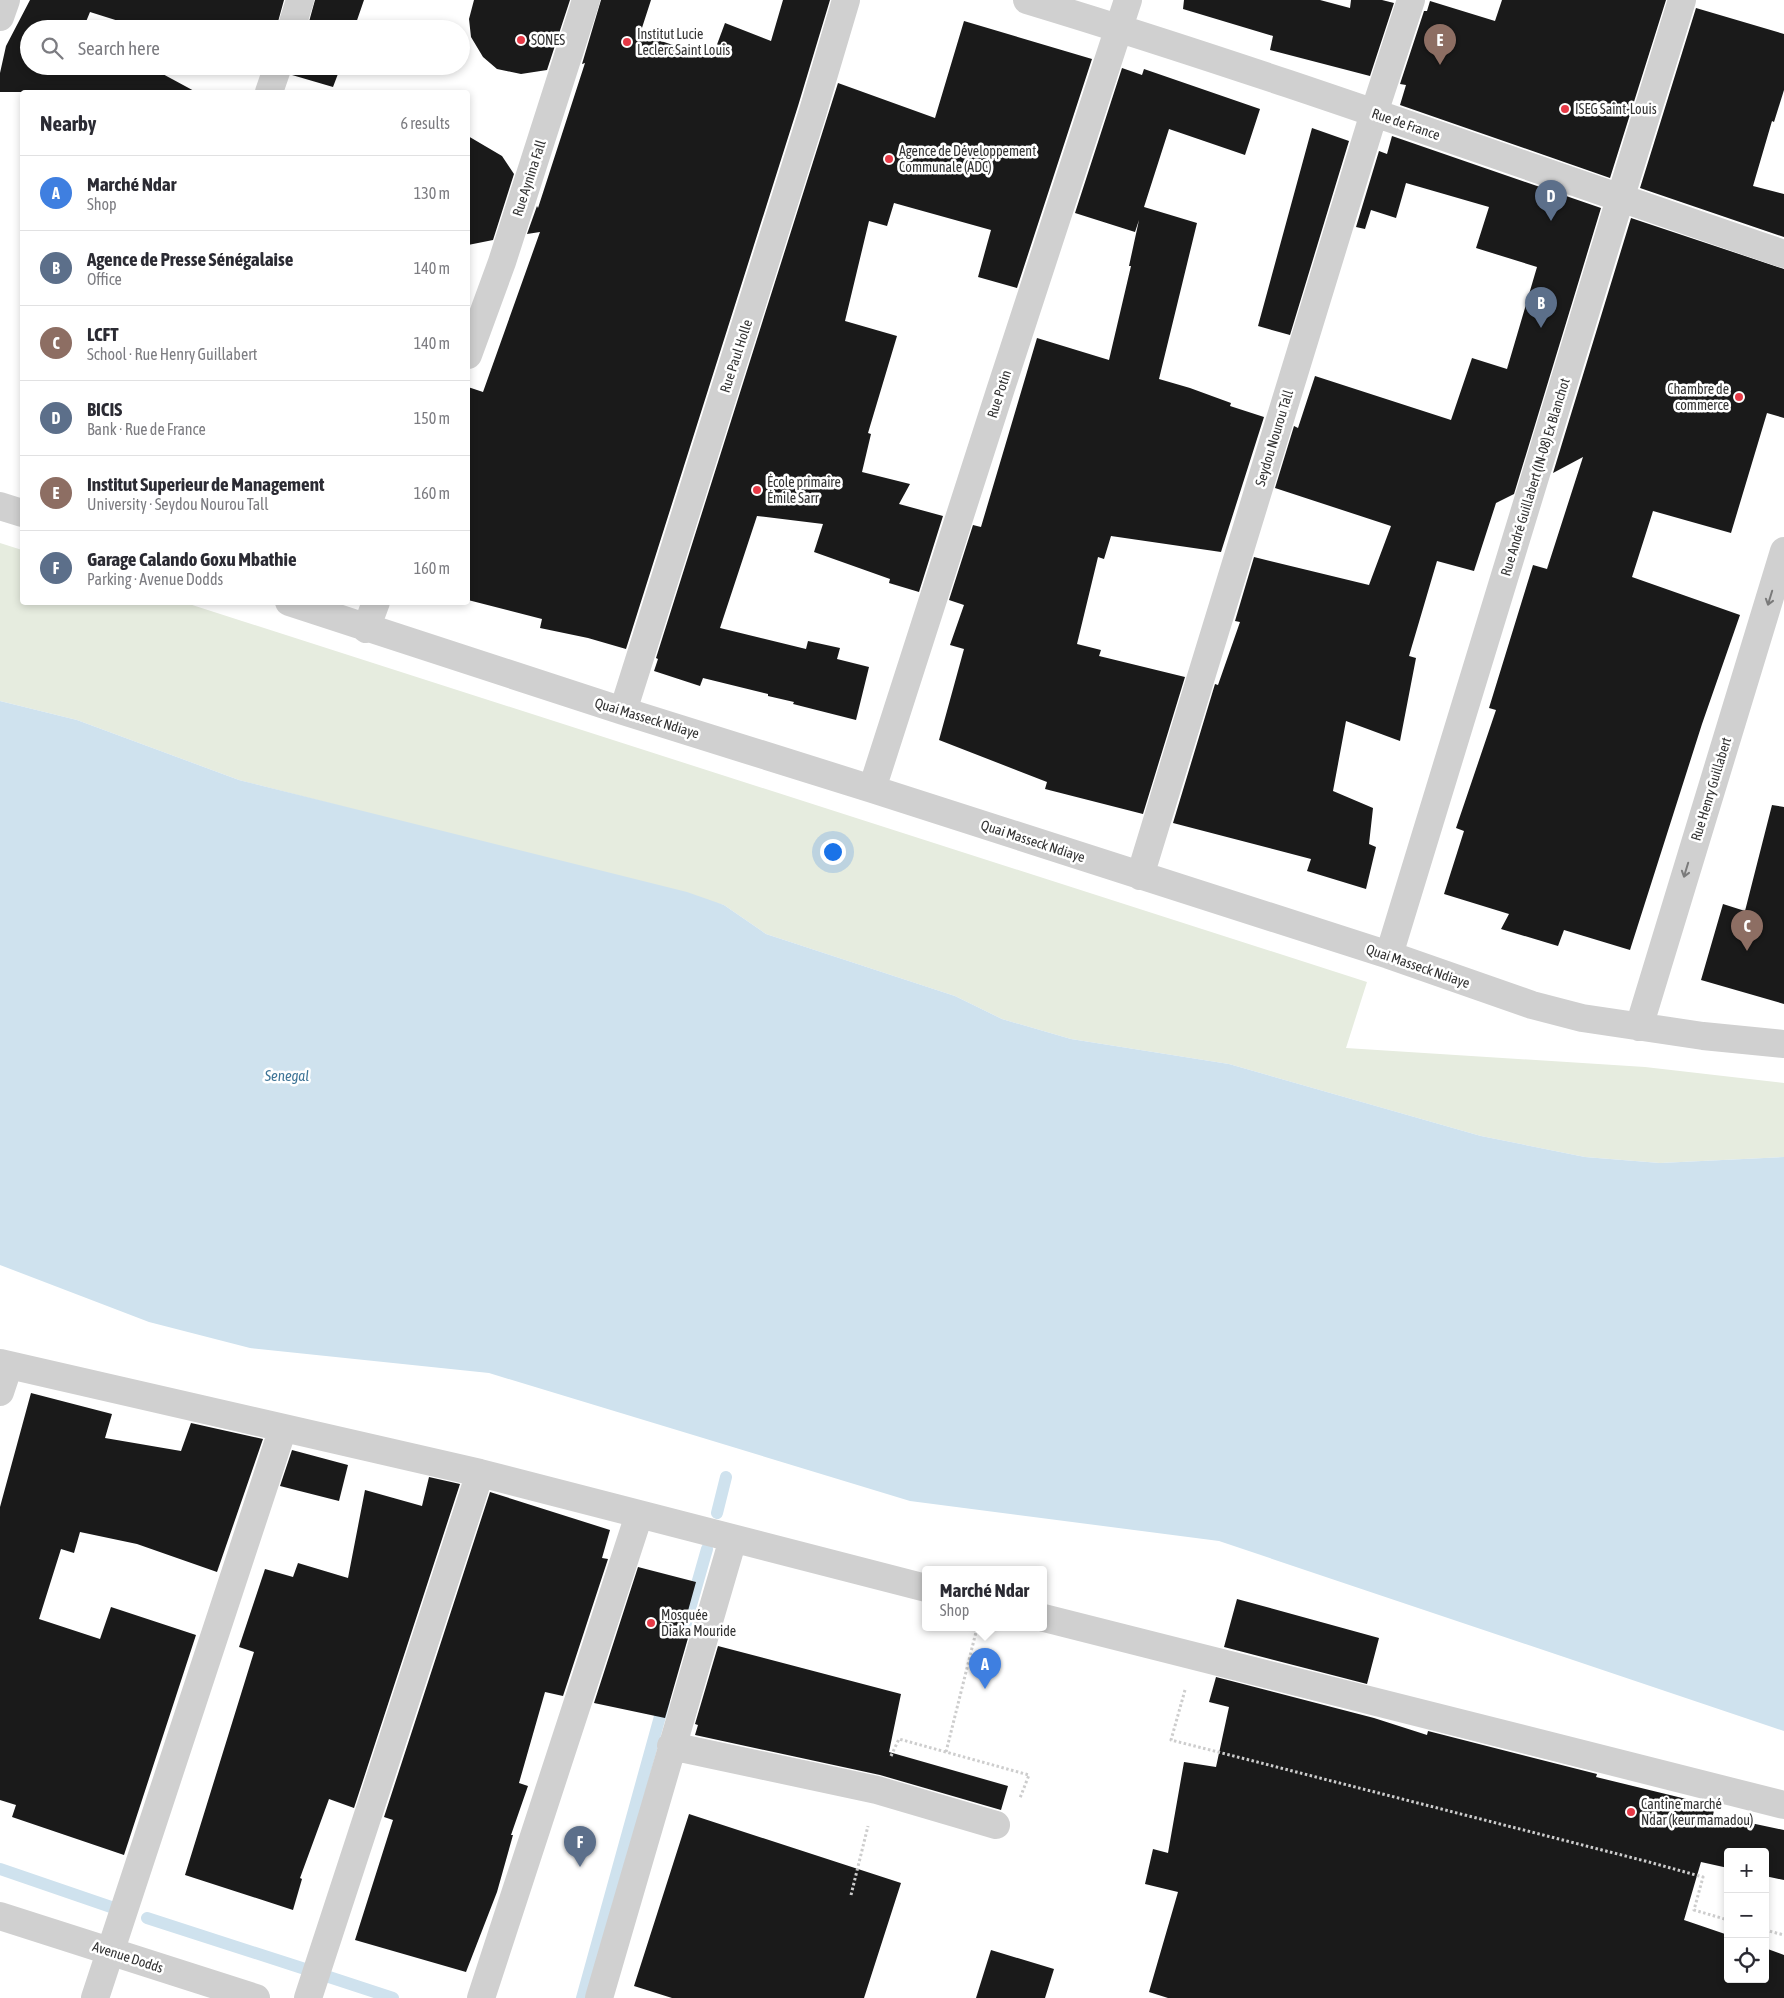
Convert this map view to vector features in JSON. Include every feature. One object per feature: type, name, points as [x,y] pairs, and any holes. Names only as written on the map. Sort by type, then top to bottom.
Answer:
[{"type":"street","points":[[0,17],[6,0]]},
{"type":"street","points":[[294,20],[300,0]]},
{"type":"street","name":"Rue Aynina Fall","points":[[470,350],[502,262],[586,0]]},
{"type":"street","name":"Rue Paul Holle","points":[[623,711],[810,120],[846,0]]},
{"type":"street","name":"Rue de France","points":[[1027,0],[1119,28],[1374,113],[1784,254]]},
{"type":"street","name":"Rue Potin","points":[[872,789],[1128,0]]},
{"type":"street","name":"Seydou Nourou Tall","points":[[1140,876],[1374,113],[1411,0]]},
{"type":"street","name":"Rue André Guillabert (IN-08) Ex Blanchot","points":[[1389,955],[1682,0]]},
{"type":"street","points":[[270,90],[275,75]]},
{"type":"street","points":[[0,506],[20,512]]},
{"type":"street","name":"Rue Henry Guillabert","points":[[1639,1026],[1784,551]]},
{"type":"street","name":"Quai Masseck Ndiaye","points":[[298,605],[366,629],[1389,955],[1532,1004],[1582,1018],[1703,1036],[1784,1044]]},
{"type":"street","points":[[366,629],[375,605]]},
{"type":"street","points":[[0,1392],[5,1364],[480,1473],[922,1587]]},
{"type":"street","points":[[95,1998],[283,1428]]},
{"type":"street","points":[[308,1998],[480,1473]]},
{"type":"street","points":[[481,1998],[639,1515]]},
{"type":"street","points":[[599,1998],[733,1539]]},
{"type":"street","points":[[1047,1619],[1784,1806]]},
{"type":"street","points":[[672,1746],[877,1790],[996,1825]]},
{"type":"street","name":"Avenue Dodds","points":[[0,1916],[256,1998]]},
{"type":"path","points":[[946,1752],[977,1631]]},
{"type":"path","points":[[1195,1656],[1171,1740],[1640,1859],[1703,1877],[1694,1910],[1724,1919]]},
{"type":"path","points":[[899,1739],[1029,1775],[1013,1816],[996,1825]]},
{"type":"path","points":[[1769,1931],[1784,1935]]},
{"type":"shaded area","points":[[0,543],[20,549],[20,605],[192,605],[1367,982],[1346,1048],[1645,1067],[1784,1083],[1784,1157],[1660,1163],[1585,1157],[1481,1136],[1229,1064],[1071,1039],[1002,1019],[955,996],[766,934],[724,905],[239,780],[77,720],[0,701]]},
{"type":"water","name":"Senegal","points":[[0,701],[77,720],[239,780],[687,892],[724,905],[766,934],[955,996],[1002,1019],[1071,1039],[1229,1064],[1481,1136],[1585,1157],[1660,1163],[1784,1157],[1784,1731],[1219,1541],[910,1501],[489,1373],[250,1348],[149,1322],[0,1265]]},
{"type":"building","points":[[30,0],[284,0],[278,20],[115,20],[90,12],[87,20],[20,20],[20,75],[165,75],[192,90],[20,90],[20,92],[0,92],[0,73],[6,46]]},
{"type":"building","points":[[315,0],[364,0],[357,20],[309,20]]},
{"type":"building","name":"SONES","points":[[474,0],[570,0],[547,70],[521,74],[497,69],[483,57],[471,37],[469,19]]},
{"type":"building","points":[[601,0],[651,0],[640,34],[712,58],[725,23],[771,41],[783,0],[830,0],[626,649],[588,638],[540,628],[542,619],[470,601],[470,388],[483,392],[540,232],[527,234],[537,206],[538,208],[585,63],[582,64]]},
{"type":"building","points":[[1184,0],[1320,0],[1350,8],[1351,0],[1382,0],[1394,3],[1370,76],[1270,50],[1273,36],[1183,9]]},
{"type":"building","points":[[1502,0],[1666,0],[1610,178],[1400,105],[1406,85],[1400,84],[1424,11],[1427,11],[1430,1],[1495,21]]},
{"type":"building","points":[[1696,8],[1784,34],[1784,90],[1774,122],[1772,121],[1753,186],[1784,194],[1784,237],[1640,188]]},
{"type":"building","points":[[964,21],[1092,59],[1017,288],[978,277],[991,230],[894,203],[887,226],[869,221],[845,321],[897,336],[868,433],[871,434],[862,472],[910,484],[899,504],[943,516],[919,592],[889,583],[890,579],[814,552],[823,524],[757,516],[720,628],[806,649],[808,641],[840,648],[837,659],[869,667],[856,720],[793,704],[794,702],[768,696],[768,694],[703,678],[700,686],[654,671],[658,659],[656,658],[838,83],[935,118]]},
{"type":"building","points":[[1122,68],[1142,75],[1144,69],[1260,109],[1245,155],[1169,129],[1144,207],[1197,223],[1159,379],[1190,388],[1231,403],[1230,406],[1264,417],[1221,552],[1111,536],[1104,559],[1098,557],[1077,644],[1101,650],[1099,656],[1185,677],[1143,814],[1045,789],[1047,782],[939,740],[964,649],[950,645],[964,605],[949,600],[973,525],[981,527],[1037,338],[1109,360],[1131,266],[1129,266],[1139,220],[1135,232],[1075,213]]},
{"type":"building","points":[[292,75],[338,75],[333,87]]},
{"type":"building","points":[[1312,128],[1349,141],[1290,335],[1258,326]]},
{"type":"building","points":[[1392,136],[1601,208],[1514,494],[1496,503],[1474,571],[1437,561],[1409,656],[1416,658],[1400,741],[1346,721],[1333,791],[1373,808],[1369,844],[1376,847],[1366,889],[1307,871],[1311,859],[1173,823],[1215,684],[1218,685],[1240,622],[1235,621],[1254,557],[1369,585],[1391,526],[1275,488],[1294,426],[1298,428],[1315,376],[1451,420],[1472,358],[1507,369],[1537,267],[1476,248],[1489,207],[1406,183],[1396,218],[1371,210],[1365,229],[1356,227],[1379,151],[1387,154]]},
{"type":"building","points":[[470,137],[502,156],[514,174],[493,240],[470,245]]},
{"type":"building","points":[[1631,218],[1784,269],[1784,418],[1767,413],[1731,533],[1653,511],[1632,577],[1740,615],[1702,724],[1630,950],[1564,930],[1558,946],[1501,929],[1509,914],[1444,894],[1464,831],[1456,828],[1496,710],[1489,708],[1533,565],[1547,569],[1583,457],[1553,473]]},
{"type":"building","points":[[1772,805],[1784,807],[1784,1004],[1701,980],[1723,904],[1745,911]]},
{"type":"building","points":[[31,1393],[112,1414],[105,1438],[181,1451],[191,1423],[263,1439],[217,1572],[137,1544],[80,1532],[74,1553],[61,1549],[39,1619],[100,1639],[111,1607],[196,1635],[124,1855],[12,1817],[16,1805],[0,1800],[0,1507]]},
{"type":"building","points":[[292,1450],[348,1465],[339,1501],[280,1486]]},
{"type":"building","points":[[429,1477],[460,1484],[354,1808],[329,1799],[300,1878],[302,1879],[293,1910],[185,1875],[254,1652],[239,1647],[265,1569],[293,1577],[298,1563],[348,1578],[365,1490],[422,1506]]},
{"type":"building","points":[[490,1492],[610,1530],[602,1558],[608,1559],[563,1696],[545,1692],[519,1783],[528,1786],[511,1835],[513,1835],[497,1892],[466,1972],[355,1940],[393,1820],[384,1817]]},
{"type":"building","points":[[638,1567],[696,1582],[681,1636],[688,1638],[665,1718],[594,1703]]},
{"type":"building","points":[[1237,1599],[1379,1638],[1367,1684],[1224,1647]]},
{"type":"building","points":[[718,1646],[901,1694],[889,1752],[1008,1786],[1001,1810],[880,1775],[695,1735],[698,1725],[695,1724]]},
{"type":"building","points":[[1216,1677],[1374,1718],[1427,1735],[1428,1731],[1597,1774],[1596,1777],[1715,1806],[1713,1815],[1784,1830],[1784,1880],[1769,1877],[1769,1848],[1724,1848],[1724,1867],[1701,1862],[1684,1920],[1724,1934],[1724,1983],[1769,1983],[1769,1949],[1784,1955],[1784,1998],[1168,1998],[1149,1992],[1178,1892],[1145,1884],[1153,1849],[1168,1853],[1184,1762],[1216,1767],[1229,1707],[1209,1702]]},
{"type":"building","points":[[689,1814],[901,1883],[864,1998],[672,1998],[634,1986]]},
{"type":"building","points":[[991,1950],[1054,1969],[1045,1998],[976,1998]]},
{"type":"waterway","points":[[717,1513],[726,1477]]},
{"type":"waterway","points":[[678,1651],[707,1549]]},
{"type":"waterway","points":[[582,1998],[664,1702]]},
{"type":"waterway","points":[[0,1869],[111,1907]]},
{"type":"waterway","points":[[147,1918],[305,1969]]},
{"type":"waterway","points":[[326,1976],[393,1998]]},
{"type":"place","name":"SONES","points":[[521,40]]},
{"type":"place","name":"Institut Lucie Leclerc Saint Louis","points":[[627,42]]},
{"type":"place","name":"Institut Superieur de Management","points":[[1440,65]]},
{"type":"place","name":"ISEG Saint-Louis","points":[[1565,109]]},
{"type":"place","name":"Agence de Développement Communale (ADC)","points":[[889,159]]},
{"type":"place","name":"BICIS","points":[[1551,221]]},
{"type":"place","name":"Agence de Presse Sénégalaise","points":[[1541,328]]},
{"type":"place","name":"Chambre de commerce","points":[[1739,397]]},
{"type":"place","name":"École primaire Émile Sarr","points":[[757,490]]},
{"type":"place","name":"LCFT","points":[[1747,951]]},
{"type":"place","name":"Mosquée Diaka Mouride","points":[[651,1623]]},
{"type":"place","name":"Marché Ndar","points":[[985,1689]]},
{"type":"place","name":"Cantine marché Ndar (keur mamadou)","points":[[1631,1812]]},
{"type":"place","name":"Garage Calando Goxu Mbathie","points":[[580,1867]]}]
